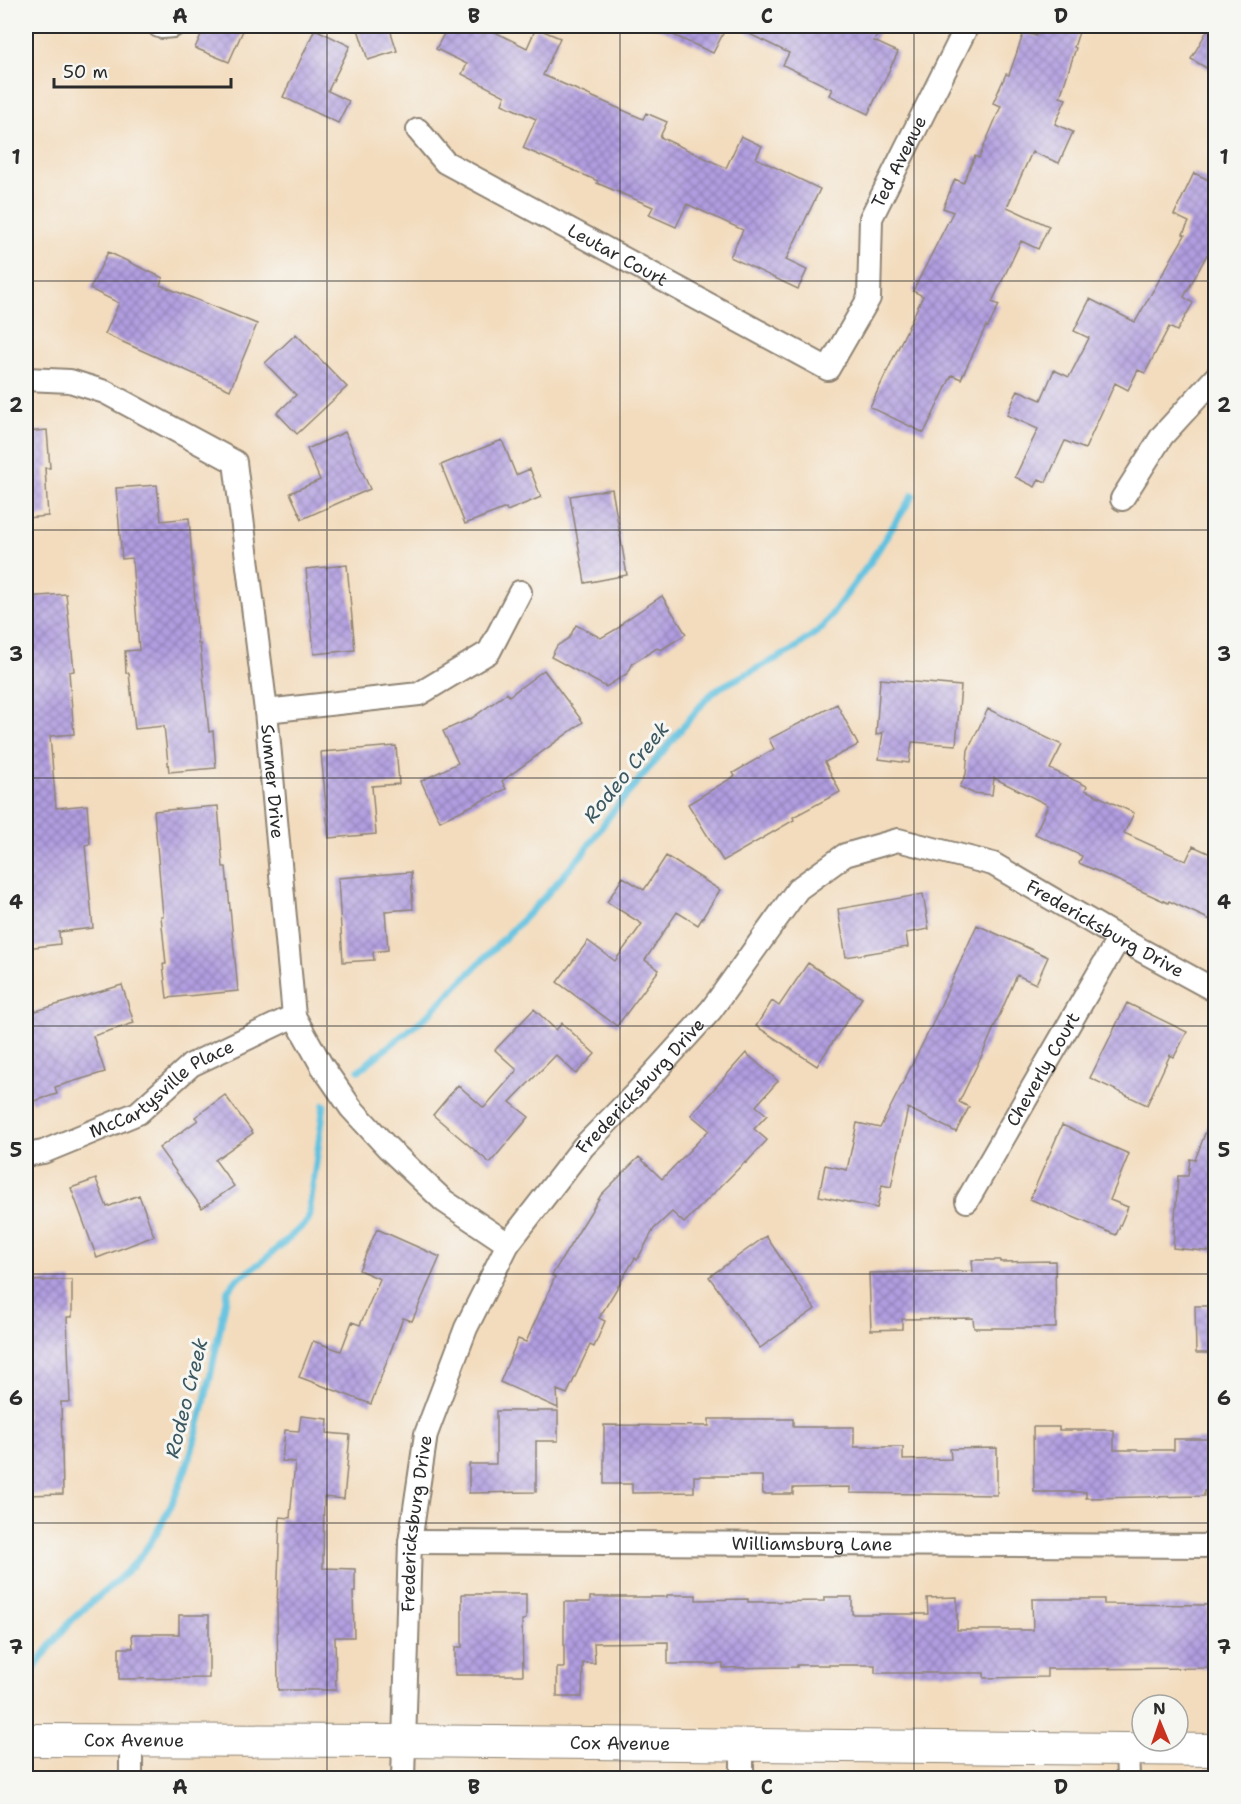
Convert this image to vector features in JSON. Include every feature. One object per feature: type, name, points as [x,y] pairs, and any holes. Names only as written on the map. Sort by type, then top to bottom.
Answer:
[{"type":"main road","name":"Cox Avenue","points":[[26,1740],[404,1741],[742,1746],[1127,1764],[1215,1750]]},
{"type":"street","points":[[159,26],[173,26]]},
{"type":"street","name":"Ted Avenue","points":[[828,369],[869,298],[872,218],[967,26]]},
{"type":"street","name":"Leutar Court","points":[[418,130],[445,162],[828,369]]},
{"type":"street","points":[[1122,499],[1162,436],[1215,377]]},
{"type":"street","name":"Sumner Drive","points":[[26,378],[70,381],[105,392],[235,462],[266,711],[294,1016],[322,1066],[351,1108],[387,1147],[444,1201],[508,1244]]},
{"type":"street","points":[[266,711],[419,694],[489,652],[520,592]]},
{"type":"street","name":"Fredericksburg Drive","points":[[403,1779],[410,1542],[426,1434],[466,1328],[508,1244],[583,1146],[635,1094],[711,1010],[798,889],[845,855],[898,840],[993,864],[1215,991]]},
{"type":"street","name":"Cheverly Court","points":[[967,1201],[1119,938]]},
{"type":"street","name":"McCartysville Place","points":[[26,1155],[43,1152],[138,1113],[191,1065],[294,1016]]},
{"type":"street","name":"Williamsburg Lane","points":[[410,1542],[1215,1546]]},
{"type":"street","points":[[131,1742],[131,1779]]},
{"type":"street","points":[[742,1746],[742,1779]]},
{"type":"building","points":[[205,26],[245,26],[229,62],[195,48]]},
{"type":"building","points":[[357,26],[389,26],[397,51],[368,60]]},
{"type":"building","points":[[448,26],[483,26],[527,48],[536,28],[560,38],[543,75],[643,119],[646,113],[667,122],[660,137],[726,168],[741,136],[762,146],[756,158],[820,189],[786,260],[807,270],[798,289],[730,257],[743,230],[687,204],[676,227],[649,215],[653,207],[523,148],[536,119],[502,104],[505,96],[462,74],[467,64],[436,49]]},
{"type":"building","points":[[653,26],[727,26],[713,53]]},
{"type":"building","points":[[733,26],[882,26],[874,41],[898,52],[868,114],[829,95],[832,89],[783,65],[789,53]]},
{"type":"building","points":[[1039,26],[1081,26],[1060,97],[1066,99],[1055,124],[1073,132],[1059,163],[1032,152],[1007,207],[1049,226],[1038,249],[1021,241],[992,302],[999,305],[988,327],[986,326],[961,379],[952,375],[924,433],[870,407],[923,296],[913,291],[953,212],[943,208],[955,179],[963,183],[975,156],[979,158],[1001,106],[993,103],[1006,74],[1009,75],[1024,32],[1036,36]]},
{"type":"building","points":[[1210,26],[1215,26],[1215,73],[1191,59]]},
{"type":"building","points":[[315,29],[350,46],[328,91],[349,101],[338,123],[283,97]]},
{"type":"building","points":[[1194,173],[1215,183],[1215,240],[1184,297],[1193,303],[1177,331],[1169,327],[1145,373],[1138,370],[1128,390],[1115,383],[1085,449],[1065,441],[1046,482],[1039,479],[1035,487],[1015,477],[1038,429],[1007,415],[1018,390],[1041,400],[1054,370],[1069,377],[1089,338],[1074,331],[1090,299],[1135,322],[1185,235],[1183,234],[1189,222],[1174,215]]},
{"type":"building","points":[[108,252],[163,278],[160,285],[257,324],[230,390],[105,334],[119,303],[90,289]]},
{"type":"building","points":[[296,334],[347,387],[297,434],[277,413],[296,395],[265,363]]},
{"type":"building","points":[[47,430],[50,468],[45,468],[48,516],[26,518],[26,432]]},
{"type":"building","points":[[345,432],[370,489],[302,519],[290,493],[320,480],[307,449]]},
{"type":"building","points":[[502,440],[516,475],[530,469],[541,497],[507,511],[506,508],[465,524],[441,465]]},
{"type":"building","points":[[157,485],[161,521],[189,518],[198,644],[200,644],[209,732],[213,731],[216,768],[169,772],[164,726],[135,729],[129,673],[126,673],[125,651],[139,650],[132,558],[122,559],[116,488]]},
{"type":"building","points":[[612,489],[627,575],[585,583],[570,496]]},
{"type":"building","points":[[347,565],[355,650],[314,654],[306,569]]},
{"type":"building","points":[[66,594],[74,671],[69,672],[74,734],[50,736],[56,808],[87,805],[90,844],[85,845],[93,928],[59,932],[60,944],[26,948],[26,597]]},
{"type":"building","points":[[662,596],[686,634],[661,650],[657,648],[633,663],[628,673],[606,687],[551,657],[557,646],[569,638],[576,625],[601,638]]},
{"type":"building","points":[[544,670],[583,722],[502,781],[506,789],[440,821],[421,781],[458,763],[443,731],[472,718],[507,693],[509,696]]},
{"type":"building","points":[[880,679],[961,686],[956,745],[912,742],[909,763],[879,759],[883,732],[876,735]]},
{"type":"building","points":[[837,704],[858,745],[825,762],[840,792],[793,817],[794,820],[723,861],[688,804],[735,776],[733,773],[774,749],[769,739]]},
{"type":"building","points":[[988,709],[1062,745],[1050,769],[1087,786],[1085,790],[1134,813],[1124,833],[1186,861],[1193,846],[1215,856],[1215,922],[1079,863],[1082,856],[1035,834],[1048,805],[994,778],[992,795],[973,793],[960,787],[966,774],[968,750]]},
{"type":"building","points":[[396,746],[399,784],[372,786],[376,834],[329,838],[321,752]]},
{"type":"building","points":[[218,806],[238,991],[167,998],[154,811]]},
{"type":"building","points":[[666,856],[720,890],[698,925],[677,912],[645,960],[659,970],[617,1026],[557,982],[588,941],[615,961],[642,924],[607,902],[623,877],[644,890]]},
{"type":"building","points":[[411,872],[413,909],[385,911],[388,950],[373,952],[374,960],[343,962],[338,878]]},
{"type":"building","points":[[923,894],[929,929],[906,933],[908,947],[846,957],[838,909]]},
{"type":"building","points":[[977,925],[1048,957],[1036,984],[1017,975],[959,1102],[969,1107],[956,1132],[908,1108],[891,1187],[882,1185],[877,1208],[819,1196],[825,1165],[847,1170],[857,1123],[880,1128],[931,1027]]},
{"type":"building","points":[[808,963],[862,998],[817,1066],[756,1026],[772,1001],[779,1006]]},
{"type":"building","points":[[122,985],[134,1023],[93,1036],[105,1072],[55,1087],[57,1094],[31,1102],[26,1086],[26,1014]]},
{"type":"building","points":[[1127,1003],[1187,1032],[1174,1057],[1170,1055],[1147,1105],[1090,1078]]},
{"type":"building","points":[[534,1009],[556,1030],[562,1023],[595,1054],[576,1074],[556,1055],[510,1102],[529,1117],[490,1163],[433,1115],[458,1085],[484,1108],[517,1070],[495,1050]]},
{"type":"building","points":[[746,1053],[778,1081],[756,1106],[767,1115],[754,1129],[767,1140],[684,1223],[672,1212],[654,1229],[637,1260],[635,1258],[599,1318],[605,1321],[594,1347],[590,1345],[567,1394],[557,1390],[558,1408],[500,1382],[518,1339],[526,1342],[555,1277],[552,1275],[601,1195],[639,1157],[662,1179],[709,1130],[691,1115]]},
{"type":"building","points":[[225,1095],[253,1133],[215,1160],[234,1186],[202,1208],[159,1148],[198,1120],[195,1117]]},
{"type":"building","points":[[1214,1110],[1215,1252],[1173,1248],[1178,1176],[1188,1176],[1190,1159],[1195,1160]]},
{"type":"building","points":[[1062,1125],[1129,1154],[1110,1200],[1128,1207],[1116,1235],[1030,1199]]},
{"type":"building","points":[[96,1179],[107,1207],[139,1195],[154,1236],[97,1258],[71,1188]]},
{"type":"building","points":[[377,1229],[440,1257],[412,1321],[403,1318],[371,1404],[299,1377],[313,1341],[341,1351],[352,1322],[360,1325],[380,1279],[359,1270]]},
{"type":"building","points":[[766,1236],[815,1309],[760,1348],[709,1277]]},
{"type":"building","points":[[972,1260],[1055,1261],[1056,1328],[974,1328],[973,1318],[902,1319],[902,1329],[871,1330],[869,1273],[973,1271]]},
{"type":"building","points":[[72,1280],[72,1317],[67,1317],[70,1402],[61,1402],[63,1494],[26,1495],[26,1281]]},
{"type":"building","points":[[1195,1306],[1215,1306],[1215,1353],[1196,1353]]},
{"type":"building","points":[[496,1411],[558,1411],[558,1441],[536,1441],[536,1492],[469,1493],[469,1464],[496,1464]]},
{"type":"building","points":[[301,1416],[328,1419],[327,1433],[350,1435],[344,1499],[324,1497],[323,1568],[355,1569],[354,1637],[335,1637],[336,1690],[278,1690],[277,1608],[280,1517],[290,1518],[295,1462],[282,1461],[285,1430],[299,1431]]},
{"type":"building","points":[[709,1419],[793,1419],[793,1427],[854,1427],[854,1447],[903,1447],[903,1460],[951,1459],[950,1449],[997,1448],[997,1495],[850,1493],[850,1487],[793,1488],[793,1494],[763,1494],[762,1476],[694,1476],[694,1492],[632,1493],[632,1484],[604,1484],[604,1425],[709,1426]]},
{"type":"building","points":[[1033,1427],[1059,1427],[1059,1430],[1114,1430],[1114,1450],[1174,1450],[1174,1439],[1215,1439],[1215,1491],[1204,1491],[1204,1496],[1086,1498],[1086,1492],[1034,1492]]},
{"type":"building","points":[[462,1594],[526,1594],[526,1619],[522,1620],[523,1675],[455,1675],[455,1647],[462,1647]]},
{"type":"building","points":[[667,1595],[696,1595],[696,1600],[748,1599],[748,1602],[824,1601],[824,1597],[852,1597],[852,1614],[928,1614],[927,1598],[957,1597],[957,1630],[1033,1630],[1032,1599],[1104,1599],[1104,1604],[1209,1605],[1209,1623],[1215,1623],[1215,1668],[1047,1669],[1047,1677],[984,1678],[984,1673],[875,1673],[875,1665],[723,1668],[723,1664],[668,1664],[668,1642],[594,1643],[595,1663],[583,1663],[582,1697],[557,1697],[557,1668],[564,1668],[564,1602],[590,1602],[590,1597],[667,1597]]},
{"type":"building","points":[[179,1615],[209,1615],[209,1678],[119,1679],[119,1648],[133,1648],[132,1634],[179,1634]]},
{"type":"waterway","name":"Rodeo Creek","points":[[359,1070],[427,1016],[541,901],[584,852],[610,815],[707,698],[719,688],[791,651],[821,629],[869,564],[913,495]]},
{"type":"waterway","name":"Rodeo Creek","points":[[26,1681],[66,1626],[133,1566],[159,1528],[175,1497],[198,1429],[228,1290],[236,1280],[263,1261],[308,1221],[324,1105]]}]
